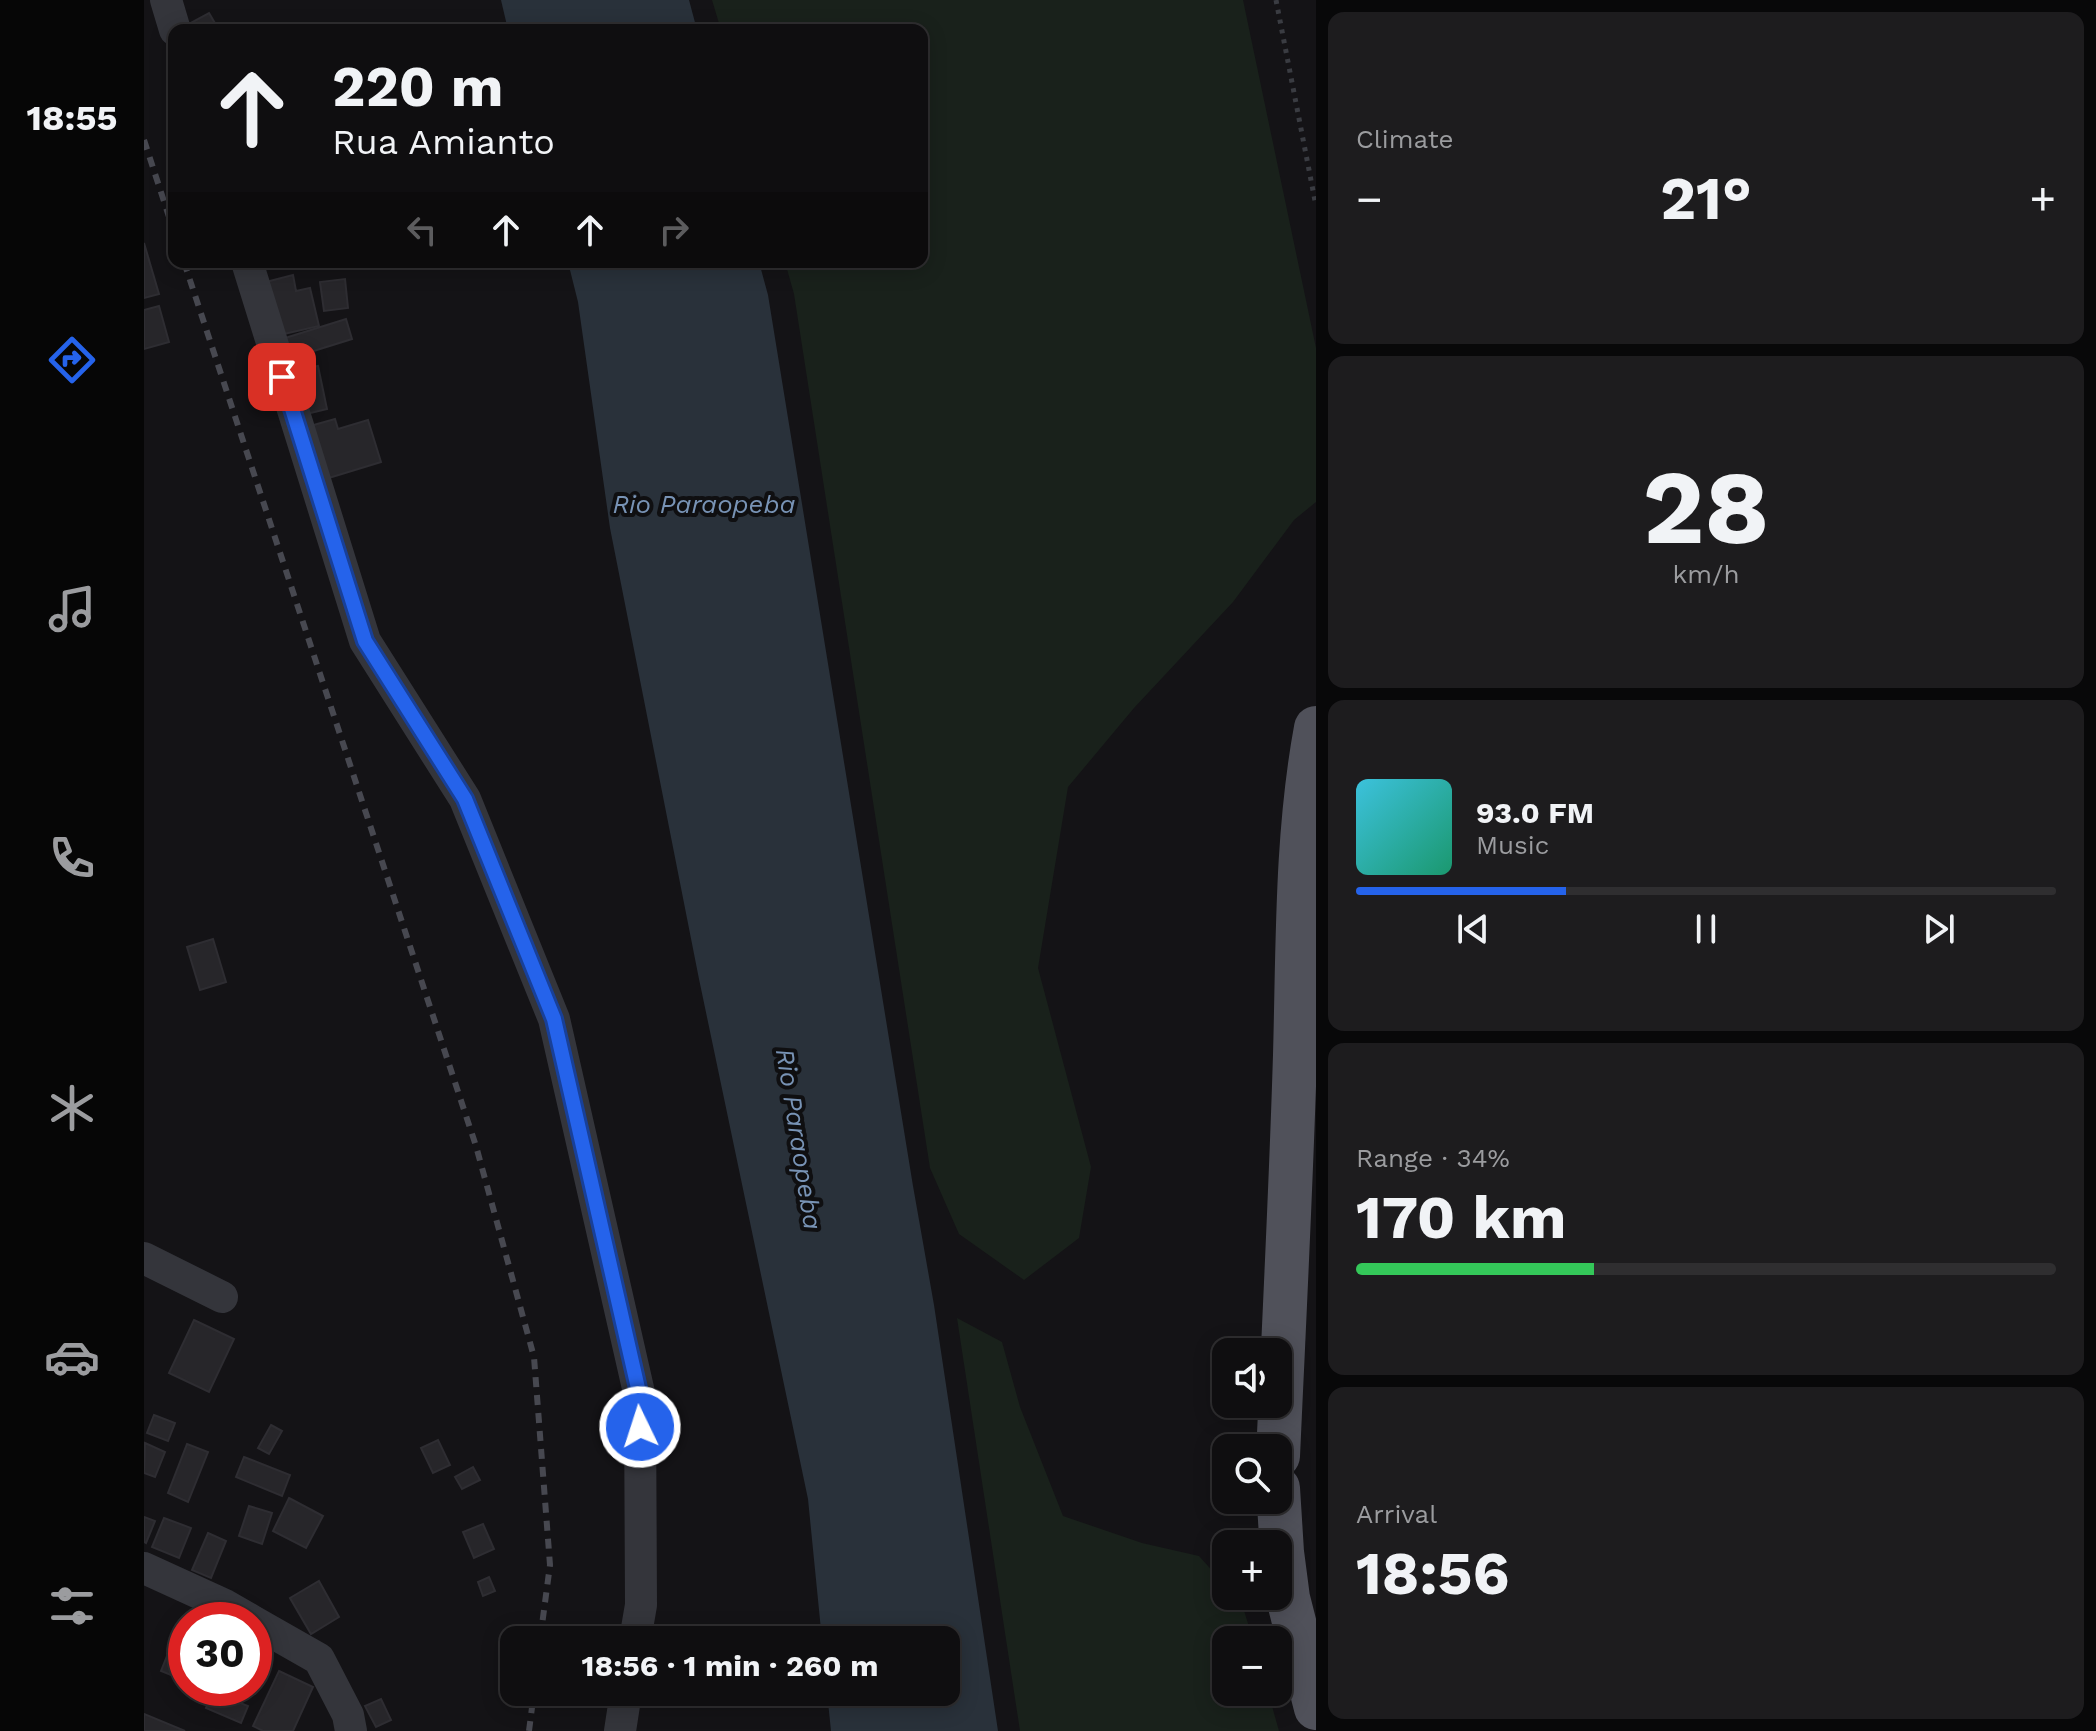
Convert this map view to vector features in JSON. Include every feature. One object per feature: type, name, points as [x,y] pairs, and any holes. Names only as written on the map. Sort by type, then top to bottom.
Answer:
[{"type":"main road","points":[[1279,1434],[1299,891],[1307,777],[1316,728]]},
{"type":"main road","points":[[1280,1514],[1288,1598],[1316,1708]]},
{"type":"street","points":[[166,0],[173,24]]},
{"type":"street","points":[[249,268],[365,641],[465,799],[554,1019],[640,1397],[641,1605],[637,1626]]},
{"type":"street","points":[[144,1258],[222,1297]]},
{"type":"street","points":[[144,1568],[218,1602]]},
{"type":"street","points":[[272,1632],[319,1659],[350,1723]]},
{"type":"street","points":[[620,1731],[624,1706]]},
{"type":"path","points":[[1276,0],[1316,206]]},
{"type":"shaded area","points":[[712,0],[1243,0],[1316,348],[1316,502],[1294,520],[1233,602],[1134,708],[1068,787],[1038,968],[1091,1167],[1079,1238],[1024,1280],[959,1234],[930,1168],[794,294],[787,268],[928,268],[928,24],[719,24]]},
{"type":"shaded area","points":[[957,1318],[1002,1342],[1020,1407],[1063,1516],[1142,1543],[1199,1556],[1212,1570],[1212,1610],[1244,1610],[1249,1626],[1212,1626],[1212,1706],[1272,1706],[1279,1731],[1020,1731]]},
{"type":"water","points":[[501,0],[689,0],[695,24],[507,24]]},
{"type":"water","name":"Rio Paraopeba","points":[[570,268],[761,268],[768,295],[934,1305],[998,1731],[831,1731],[828,1706],[960,1706],[960,1626],[821,1626],[808,1499],[699,979],[610,528],[578,302]]},
{"type":"building","points":[[209,13],[215,24],[189,24]]},
{"type":"building","points":[[144,243],[159,294],[144,298]]},
{"type":"building","points":[[293,275],[296,291],[310,288],[319,326],[275,336],[262,283]]},
{"type":"building","points":[[345,279],[348,308],[324,311],[320,282]]},
{"type":"building","points":[[159,306],[169,342],[144,349],[144,310]]},
{"type":"building","points":[[346,319],[352,339],[288,359],[282,339]]},
{"type":"building","points":[[318,366],[327,409],[298,416],[288,372]]},
{"type":"building","points":[[335,419],[338,429],[368,420],[381,462],[319,481],[303,428]]},
{"type":"building","points":[[213,939],[226,982],[200,990],[187,947]]},
{"type":"building","points":[[194,1320],[234,1339],[209,1392],[169,1373]]},
{"type":"building","points":[[154,1415],[175,1423],[168,1441],[147,1433]]},
{"type":"building","points":[[271,1425],[282,1431],[269,1454],[258,1448]]},
{"type":"building","points":[[438,1440],[450,1465],[433,1473],[421,1448]]},
{"type":"building","points":[[145,1443],[165,1452],[155,1477],[144,1473]]},
{"type":"building","points":[[187,1444],[208,1452],[188,1502],[168,1493]]},
{"type":"building","points":[[244,1457],[290,1475],[282,1496],[236,1477]]},
{"type":"building","points":[[473,1467],[480,1480],[462,1489],[455,1477]]},
{"type":"building","points":[[289,1498],[323,1516],[306,1548],[273,1531]]},
{"type":"building","points":[[249,1506],[272,1513],[262,1544],[239,1536]]},
{"type":"building","points":[[144,1517],[155,1521],[146,1543],[144,1542]]},
{"type":"building","points":[[164,1518],[191,1528],[179,1558],[152,1547]]},
{"type":"building","points":[[483,1524],[494,1549],[474,1558],[463,1532]]},
{"type":"building","points":[[208,1533],[226,1541],[211,1578],[192,1570]]},
{"type":"building","points":[[489,1577],[495,1591],[483,1596],[478,1582]]},
{"type":"building","points":[[319,1581],[339,1617],[311,1634],[290,1598]]},
{"type":"building","points":[[167,1656],[168,1656],[168,1674],[161,1671]]},
{"type":"building","points":[[279,1671],[313,1687],[293,1731],[263,1731],[253,1726],[262,1706],[272,1706],[272,1686]]},
{"type":"building","points":[[381,1699],[391,1720],[376,1727],[365,1706]]},
{"type":"building","points":[[207,1706],[248,1706],[241,1723]]},
{"type":"building","points":[[144,1714],[185,1731],[144,1731]]},
{"type":"railway","points":[[144,140],[168,214]]},
{"type":"railway","points":[[186,268],[476,1146],[534,1357],[550,1565],[542,1626]]},
{"type":"railway","points":[[529,1731],[532,1706]]},
{"type":"route","points":[[282,377],[365,641],[465,799],[554,1019],[640,1397],[640,1427]]}]
